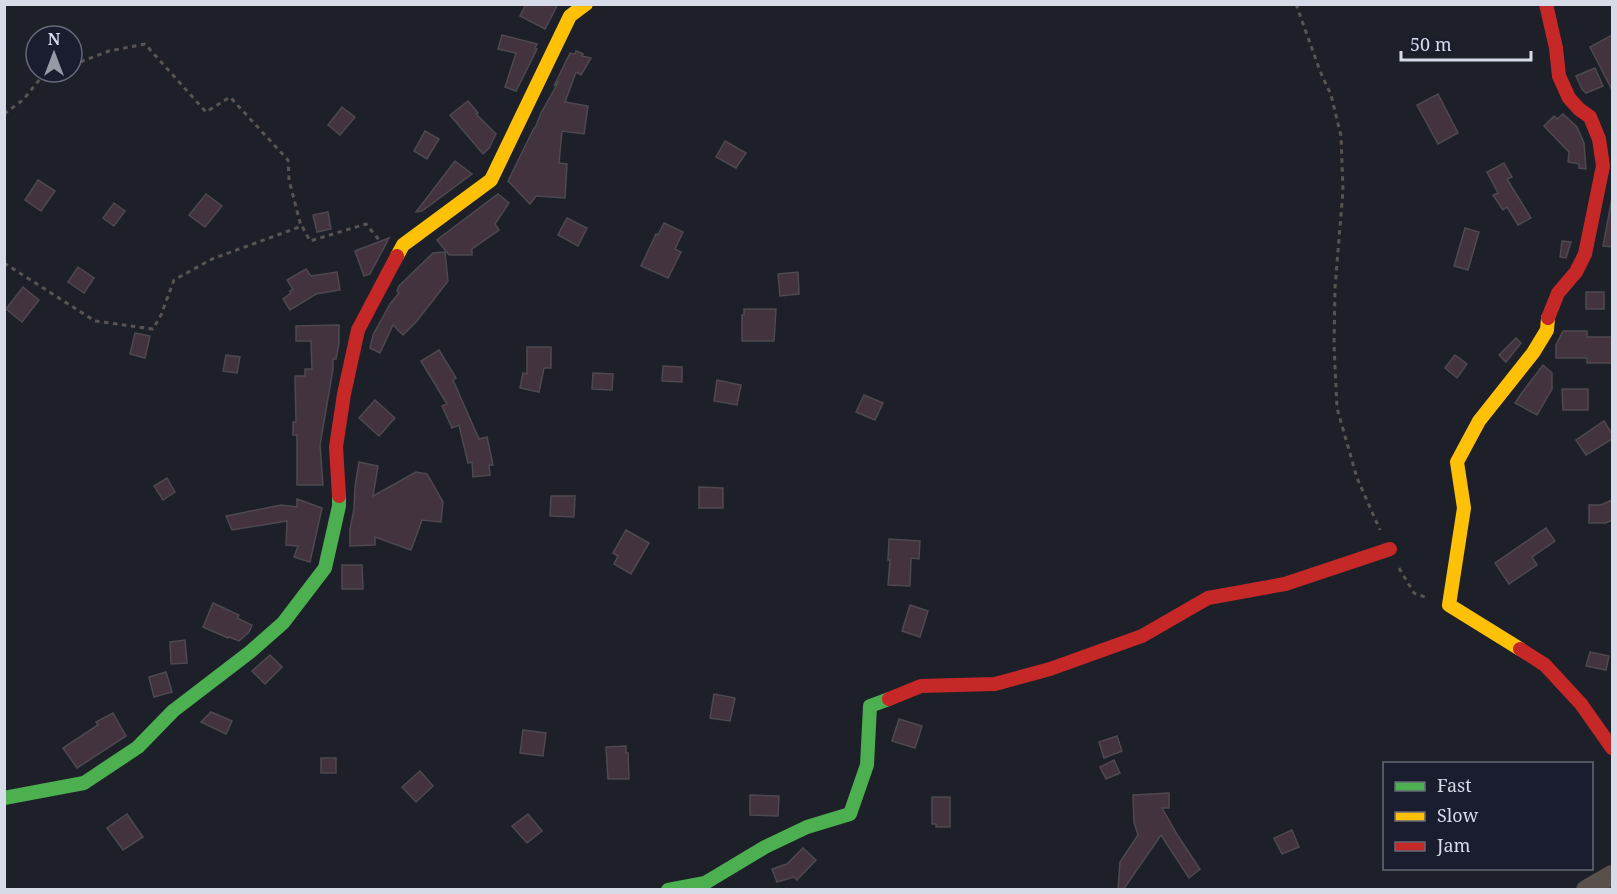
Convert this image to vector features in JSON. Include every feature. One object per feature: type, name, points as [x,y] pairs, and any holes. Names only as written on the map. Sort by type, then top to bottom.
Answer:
[{"type":"street","points":[[4,798],[84,783],[138,747],[173,711],[250,652],[283,623],[325,567],[339,506],[336,447],[344,394],[358,330],[404,244],[490,180],[570,16],[586,4]]},
{"type":"street","points":[[1546,4],[1556,48],[1559,76],[1569,98],[1590,117],[1599,139],[1603,166],[1585,254],[1576,272],[1558,293],[1548,319],[1547,330],[1533,353],[1479,420],[1457,462],[1464,508],[1449,605],[1545,665],[1581,704],[1612,748]]},
{"type":"street","points":[[668,890],[705,883],[765,847],[807,827],[850,813],[867,765],[870,706],[921,686],[995,684],[1050,669],[1142,636],[1208,598],[1285,584],[1390,549]]},
{"type":"street","points":[[1586,890],[1612,875]]},
{"type":"path","points":[[1296,4],[1331,95],[1341,136],[1343,190],[1335,288],[1334,333],[1337,408],[1357,478],[1371,513],[1414,593],[1449,605]]},
{"type":"path","points":[[84,60],[109,51],[145,44],[206,112],[230,97],[288,160],[289,180],[302,226],[310,241],[366,224],[395,259]]},
{"type":"path","points":[[4,114],[23,100],[36,84]]},
{"type":"path","points":[[4,262],[95,321],[153,329],[161,315],[174,280],[212,259],[302,226]]},
{"type":"building","points":[[526,4],[558,4],[545,29],[520,16]]},
{"type":"building","points":[[502,35],[537,44],[535,48],[537,49],[516,91],[505,87],[516,53],[498,49]]},
{"type":"building","points":[[1612,35],[1612,90],[1590,47]]},
{"type":"building","points":[[576,51],[583,54],[582,56],[591,58],[581,75],[576,72],[565,102],[588,106],[584,134],[562,131],[559,163],[567,164],[565,198],[536,196],[530,204],[508,181],[559,81],[554,86],[570,53],[575,54]]},
{"type":"building","points":[[1595,68],[1603,86],[1586,93],[1576,76]]},
{"type":"building","points":[[1438,94],[1458,133],[1438,144],[1417,105]]},
{"type":"building","points":[[468,101],[478,113],[476,114],[496,134],[483,154],[450,115]]},
{"type":"building","points":[[342,107],[355,117],[340,135],[328,125]]},
{"type":"building","points":[[1563,114],[1577,127],[1584,143],[1586,169],[1579,168],[1579,164],[1568,162],[1569,152],[1544,126],[1554,116],[1557,119]]},
{"type":"building","points":[[425,131],[439,139],[427,159],[414,151]]},
{"type":"building","points":[[725,141],[746,153],[736,168],[716,157]]},
{"type":"building","points":[[455,161],[472,174],[422,211],[416,212]]},
{"type":"building","points":[[1504,163],[1512,177],[1507,179],[1531,218],[1518,225],[1507,207],[1503,210],[1493,195],[1498,193],[1487,172]]},
{"type":"building","points":[[38,180],[55,191],[41,211],[25,200]]},
{"type":"building","points":[[206,194],[222,206],[205,227],[189,215]]},
{"type":"building","points":[[498,194],[509,203],[495,224],[499,230],[472,249],[472,255],[449,255],[437,240]]},
{"type":"building","points":[[1612,198],[1612,247],[1603,246]]},
{"type":"building","points":[[114,203],[125,211],[114,226],[103,218]]},
{"type":"building","points":[[328,212],[331,229],[317,232],[313,215]]},
{"type":"building","points":[[567,218],[587,228],[578,246],[558,235]]},
{"type":"building","points":[[664,223],[683,232],[675,249],[681,252],[668,278],[641,266],[656,234],[658,235]]},
{"type":"building","points":[[1465,228],[1479,232],[1468,270],[1454,266]]},
{"type":"building","points":[[389,238],[370,274],[364,276],[355,251]]},
{"type":"building","points":[[1562,241],[1571,242],[1566,258],[1560,257]]},
{"type":"building","points":[[445,252],[448,281],[416,322],[403,335],[393,325],[380,353],[370,348],[373,335],[390,304],[399,293],[397,291],[399,286],[433,253]]},
{"type":"building","points":[[78,267],[94,278],[84,293],[68,282]]},
{"type":"building","points":[[306,269],[311,276],[337,272],[340,290],[316,294],[290,310],[283,299],[293,289],[287,280]]},
{"type":"building","points":[[798,272],[799,294],[780,296],[778,274]]},
{"type":"building","points":[[23,287],[39,300],[22,322],[6,309]]},
{"type":"building","points":[[1586,292],[1604,292],[1604,309],[1586,309]]},
{"type":"building","points":[[744,309],[776,309],[774,341],[742,341]]},
{"type":"building","points":[[339,325],[339,343],[336,359],[333,359],[320,445],[323,485],[297,485],[297,435],[293,435],[293,422],[296,422],[295,376],[305,376],[305,369],[312,369],[311,341],[296,341],[296,326]]},
{"type":"building","points":[[1563,331],[1587,331],[1587,337],[1612,337],[1612,363],[1587,363],[1587,358],[1556,358],[1556,345]]},
{"type":"building","points":[[135,333],[150,336],[145,358],[130,354]]},
{"type":"building","points":[[1516,338],[1521,343],[1506,362],[1499,355]]},
{"type":"building","points":[[527,347],[551,347],[551,368],[544,368],[539,392],[520,388],[523,373],[527,374]]},
{"type":"building","points":[[439,350],[456,378],[453,380],[479,439],[487,437],[493,465],[489,465],[490,475],[473,477],[472,462],[468,463],[459,425],[452,428],[442,406],[447,404],[421,361]]},
{"type":"building","points":[[226,355],[240,357],[237,373],[223,371]]},
{"type":"building","points":[[1455,355],[1467,364],[1457,378],[1445,368]]},
{"type":"building","points":[[1543,365],[1552,373],[1552,389],[1537,415],[1515,403]]},
{"type":"building","points":[[663,366],[682,367],[682,382],[662,381]]},
{"type":"building","points":[[593,373],[613,374],[612,390],[592,389]]},
{"type":"building","points":[[717,380],[741,385],[737,405],[714,401]]},
{"type":"building","points":[[1562,389],[1588,389],[1588,410],[1563,410]]},
{"type":"building","points":[[864,395],[883,403],[875,420],[856,412]]},
{"type":"building","points":[[375,400],[395,418],[379,436],[359,418]]},
{"type":"building","points":[[1604,421],[1612,434],[1612,439],[1586,455],[1576,440]]},
{"type":"building","points":[[359,462],[378,466],[373,496],[416,472],[427,474],[443,502],[441,522],[422,520],[411,550],[375,537],[375,545],[350,546],[350,529]]},
{"type":"building","points":[[167,478],[175,492],[163,500],[154,486]]},
{"type":"building","points":[[699,487],[723,488],[723,508],[699,508]]},
{"type":"building","points":[[551,496],[575,496],[574,517],[550,516]]},
{"type":"building","points":[[297,499],[322,508],[310,562],[294,557],[298,546],[286,545],[287,521],[232,530],[226,516],[281,505],[297,507]]},
{"type":"building","points":[[1612,500],[1612,520],[1606,523],[1589,523],[1589,505],[1601,505]]},
{"type":"building","points":[[1546,528],[1555,541],[1532,557],[1537,565],[1509,584],[1495,563]]},
{"type":"building","points":[[626,530],[649,543],[631,574],[614,564],[618,556],[613,553]]},
{"type":"building","points":[[889,539],[920,541],[919,559],[911,558],[910,586],[888,585]]},
{"type":"building","points":[[342,565],[362,565],[363,589],[342,589]]},
{"type":"building","points":[[213,603],[239,615],[237,618],[252,625],[249,632],[239,641],[203,627]]},
{"type":"building","points":[[910,605],[928,611],[920,637],[902,631]]},
{"type":"building","points":[[185,640],[187,663],[171,664],[170,642]]},
{"type":"building","points":[[1590,652],[1609,656],[1606,670],[1586,666]]},
{"type":"building","points":[[270,655],[282,667],[265,684],[252,671]]},
{"type":"building","points":[[166,672],[172,692],[154,697],[149,677]]},
{"type":"building","points":[[714,694],[735,698],[730,721],[710,718]]},
{"type":"building","points":[[211,712],[232,721],[226,734],[201,722]]},
{"type":"building","points":[[113,713],[126,736],[77,768],[63,748],[98,725],[96,722]]},
{"type":"building","points":[[899,719],[922,726],[915,748],[892,741]]},
{"type":"building","points":[[523,730],[546,733],[543,756],[520,753]]},
{"type":"building","points":[[1117,736],[1122,751],[1104,758],[1099,742]]},
{"type":"building","points":[[626,746],[629,779],[608,779],[606,747]]},
{"type":"building","points":[[321,758],[336,758],[336,773],[321,773]]},
{"type":"building","points":[[1114,760],[1120,773],[1106,779],[1100,767]]},
{"type":"building","points":[[420,771],[433,786],[416,802],[402,787]]},
{"type":"building","points":[[1169,793],[1169,808],[1162,808],[1200,869],[1189,878],[1161,835],[1123,890],[1118,890],[1120,862],[1138,835],[1134,822],[1133,795]]},
{"type":"building","points":[[750,795],[779,796],[778,816],[750,815]]},
{"type":"building","points":[[932,797],[950,797],[950,827],[936,827],[936,824],[932,824]]},
{"type":"building","points":[[127,814],[143,837],[123,850],[107,828]]},
{"type":"building","points":[[528,814],[542,831],[527,843],[512,826]]},
{"type":"building","points":[[1292,830],[1299,847],[1282,854],[1274,838]]},
{"type":"building","points":[[803,848],[816,860],[797,880],[794,877],[777,882],[772,869],[787,864]]},
{"type":"traffic: fast","points":[[4,798],[84,783],[138,747],[173,711],[250,652],[283,623],[325,568],[339,506],[339,496]]},
{"type":"traffic: fast","points":[[668,890],[705,883],[765,847],[807,827],[850,814],[867,765],[870,706],[889,699]]},
{"type":"traffic: slow","points":[[397,256],[403,245],[491,180],[570,16],[586,4]]},
{"type":"traffic: slow","points":[[1520,649],[1449,605],[1464,508],[1457,462],[1479,421],[1533,353],[1547,330],[1548,318]]},
{"type":"traffic: jam","points":[[1546,4],[1556,48],[1559,76],[1569,98],[1590,117],[1599,139],[1603,166],[1585,254],[1576,272],[1558,293],[1548,318]]},
{"type":"traffic: jam","points":[[339,496],[336,447],[344,394],[358,330],[397,256]]},
{"type":"traffic: jam","points":[[889,699],[921,686],[995,684],[1050,669],[1142,636],[1208,598],[1285,584],[1390,549]]},
{"type":"traffic: jam","points":[[1520,649],[1545,665],[1581,704],[1612,748]]}]
